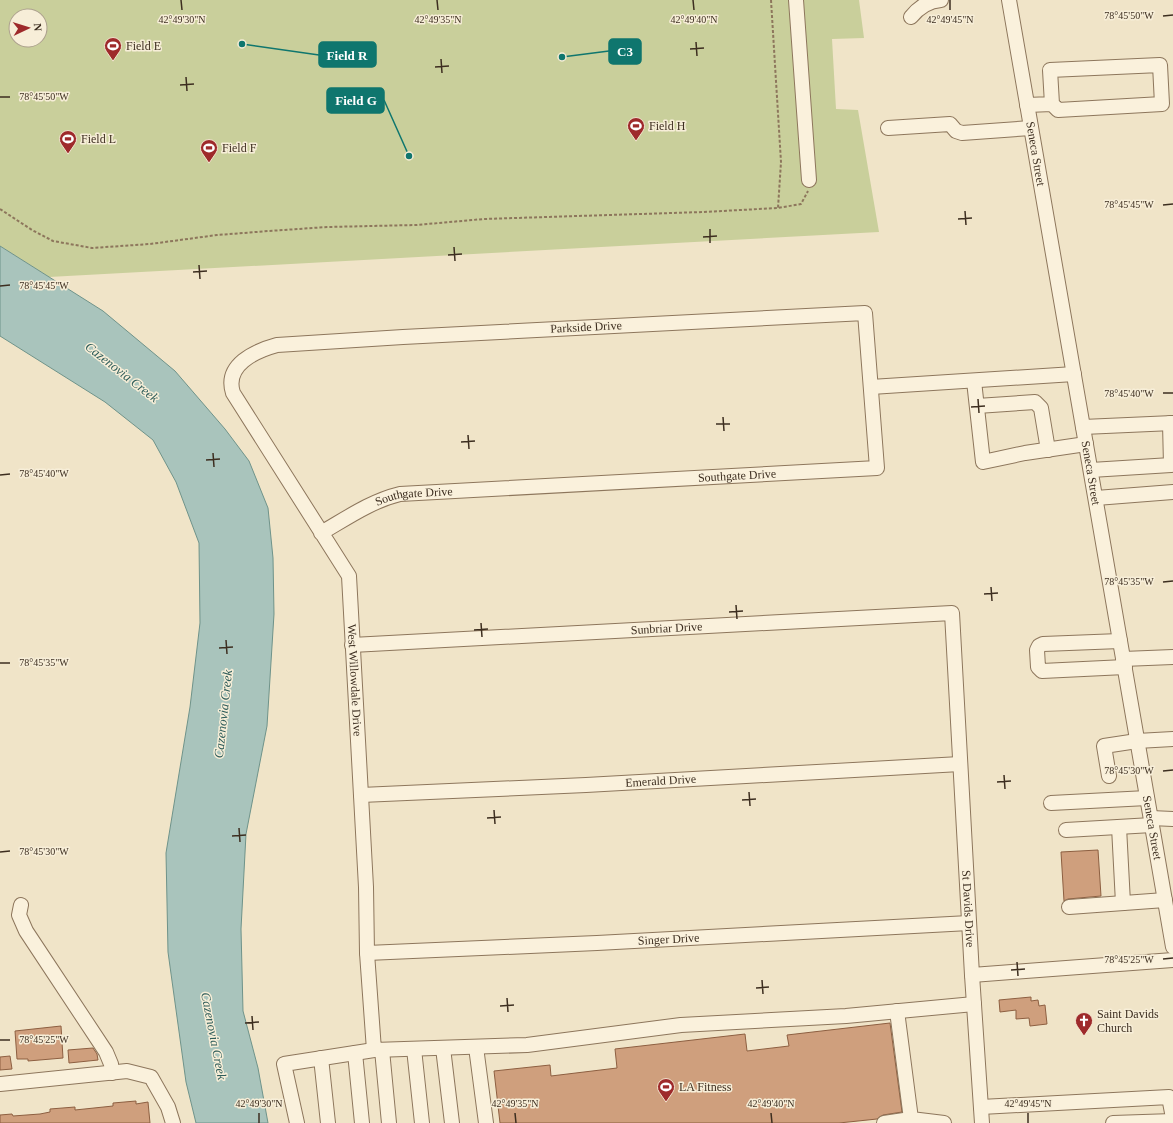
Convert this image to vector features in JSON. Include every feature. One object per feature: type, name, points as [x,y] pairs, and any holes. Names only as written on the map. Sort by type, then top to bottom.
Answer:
[{"type":"street","points":[[796,0],[809,184]]},
{"type":"street","points":[[911,17],[926,3],[941,0]]},
{"type":"street","name":"Seneca Street","points":[[1009,0],[1173,947]]},
{"type":"street","points":[[1027,105],[1052,104],[1058,110],[1162,104],[1160,65],[1050,70],[1052,104]]},
{"type":"street","points":[[888,128],[950,124],[956,131],[962,133],[1031,128]]},
{"type":"street","name":"Parkside Drive","points":[[239,365],[251,355],[277,345],[865,313],[871,388]]},
{"type":"street","name":"West Willowdale Drive","points":[[239,365],[231,378],[231,386],[234,393],[348,576],[366,887],[367,953],[372,1031],[378,1050],[389,1123]]},
{"type":"street","points":[[871,388],[1074,374]]},
{"type":"street","points":[[974,380],[983,462],[1086,444]]},
{"type":"street","name":"Southgate Drive","points":[[322,533],[371,505],[385,498],[400,494],[877,468],[871,388]]},
{"type":"street","points":[[976,406],[1035,402],[1041,408],[1048,450]]},
{"type":"street","points":[[1083,427],[1172,423],[1171,465],[1091,470]]},
{"type":"street","points":[[1096,498],[1173,492]]},
{"type":"street","name":"Sunbriar Drive","points":[[352,645],[952,613],[954,641]]},
{"type":"street","name":"St Davids Drive","points":[[954,641],[972,975],[982,1123]]},
{"type":"street","points":[[1120,641],[1043,644],[1039,646],[1037,650],[1038,667],[1042,670],[1173,657]]},
{"type":"street","points":[[1109,776],[1104,746],[1138,741],[1173,740]]},
{"type":"street","name":"Emerald Drive","points":[[361,795],[594,785],[960,764]]},
{"type":"street","points":[[1051,803],[1147,798]]},
{"type":"street","points":[[1066,830],[1119,827],[1173,819]]},
{"type":"street","points":[[1119,827],[1123,903]]},
{"type":"street","points":[[1069,907],[1165,900]]},
{"type":"street","points":[[21,905],[19,915],[26,931],[106,1052],[111,1064],[112,1073]]},
{"type":"street","name":"Singer Drive","points":[[367,953],[597,943],[969,923]]},
{"type":"street","points":[[972,975],[1173,960]]},
{"type":"street","points":[[297,1123],[284,1064],[378,1050],[527,1045],[681,1025],[846,1016],[974,1004]]},
{"type":"street","points":[[897,1011],[916,1121]]},
{"type":"street","points":[[476,1047],[486,1123]]},
{"type":"street","points":[[443,1048],[452,1123]]},
{"type":"street","points":[[414,1049],[422,1123]]},
{"type":"street","points":[[355,1053],[362,1123]]},
{"type":"street","points":[[321,1058],[328,1123]]},
{"type":"street","points":[[0,1084],[127,1071],[151,1077],[168,1107],[173,1123]]},
{"type":"street","points":[[981,1107],[1169,1097],[1170,1121],[1113,1123]]},
{"type":"street","points":[[884,1123],[916,1121],[944,1123]]},
{"type":"path","points":[[771,0],[781,162],[778,208]]},
{"type":"path","points":[[0,209],[32,230],[53,241],[92,248],[150,244],[217,235],[319,228],[778,208],[801,204],[809,184]]},
{"type":"green space","points":[[0,0],[859,0],[864,38],[832,39],[836,109],[858,110],[879,232],[49,277],[0,246]]},
{"type":"water","name":"Cazenovia Creek","points":[[0,246],[103,311],[175,371],[225,429],[249,461],[268,508],[273,558],[274,614],[267,726],[246,834],[241,929],[243,1011],[258,1068],[268,1123],[196,1123],[186,1082],[168,952],[166,853],[190,707],[200,623],[199,543],[176,482],[153,440],[105,402],[0,336]]},
{"type":"building","points":[[1098,850],[1101,896],[1068,899],[1064,901],[1061,852]]},
{"type":"building","points":[[1031,997],[1031,1001],[1038,1000],[1039,1006],[1045,1005],[1047,1024],[1030,1026],[1029,1018],[1016,1019],[1016,1010],[1000,1012],[999,1000]]},
{"type":"building","points":[[890,1023],[902,1112],[883,1115],[877,1119],[839,1123],[500,1123],[494,1071],[550,1065],[551,1076],[617,1068],[615,1049],[745,1034],[747,1051],[789,1046],[787,1035]]},
{"type":"building","points":[[61,1026],[63,1058],[28,1061],[28,1059],[17,1059],[15,1031]]},
{"type":"building","points":[[93,1048],[97,1054],[98,1060],[69,1063],[68,1050]]},
{"type":"building","points":[[10,1056],[12,1069],[0,1070],[0,1057]]},
{"type":"building","points":[[136,1101],[136,1104],[148,1102],[150,1123],[0,1123],[0,1115],[12,1114],[13,1116],[40,1114],[50,1112],[50,1109],[75,1107],[75,1110],[113,1106],[113,1103]]},
{"type":"place","name":"Field R","points":[[242,44]]},
{"type":"place","name":"C3","points":[[562,57]]},
{"type":"place","name":"Field E","points":[[113,61]]},
{"type":"place","name":"Field H","points":[[636,141]]},
{"type":"place","name":"Field L","points":[[68,154]]},
{"type":"place","name":"Field G","points":[[409,156]]},
{"type":"place","name":"Field F","points":[[209,163]]},
{"type":"place","name":"Saint Davids Church","points":[[1084,1036]]},
{"type":"place","name":"LA Fitness","points":[[666,1102]]}]
